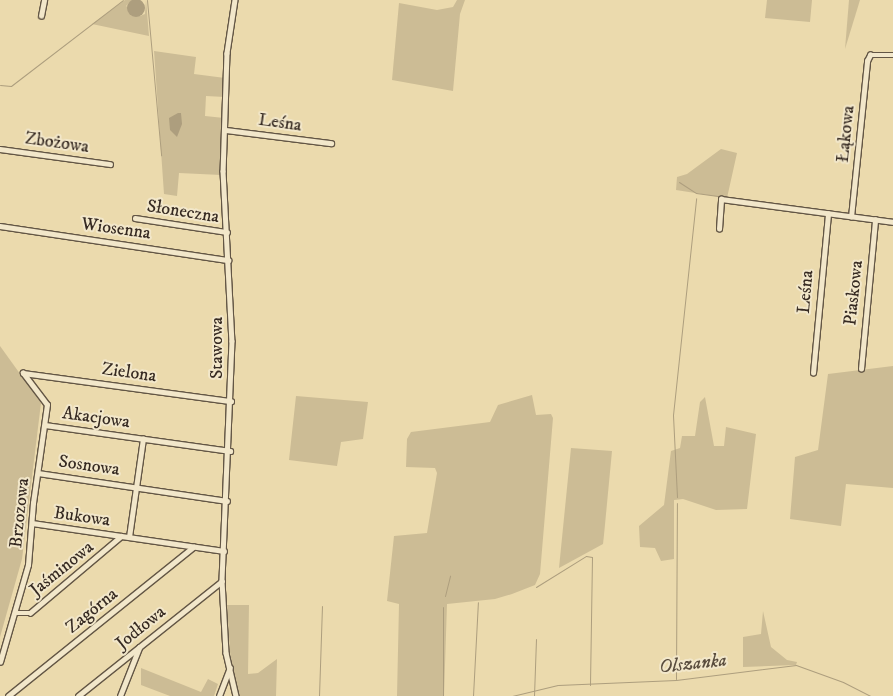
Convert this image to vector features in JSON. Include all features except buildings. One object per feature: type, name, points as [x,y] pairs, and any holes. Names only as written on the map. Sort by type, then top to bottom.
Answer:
[{"type":"street","points":[[41,16],[44,0]]},
{"type":"street","name":"Stawowa","points":[[235,0],[227,53],[226,130],[223,171],[232,341],[230,451],[222,581],[225,641],[236,696]]},
{"type":"street","name":"Łąkowa","points":[[852,217],[866,61],[870,55],[893,55]]},
{"type":"street","name":"Leśna","points":[[226,130],[331,144]]},
{"type":"street","name":"Zbożowa","points":[[0,149],[110,164]]},
{"type":"street","points":[[719,229],[721,199],[893,222]]},
{"type":"street","name":"Leśna","points":[[813,373],[828,214]]},
{"type":"street","name":"Słoneczna","points":[[135,218],[227,232]]},
{"type":"street","name":"Piaskowa","points":[[861,369],[875,220]]},
{"type":"street","name":"Wiosenna","points":[[0,226],[228,260]]},
{"type":"street","name":"Zielona","points":[[23,373],[231,401]]},
{"type":"street","name":"Brzozowa","points":[[0,662],[16,614],[28,564],[45,424],[46,400],[23,373]]},
{"type":"street","name":"Akacjowa","points":[[45,424],[230,451]]},
{"type":"street","name":"Akacjowa","points":[[139,462],[143,439]]},
{"type":"street","name":"Sosnowa","points":[[136,487],[139,462]]},
{"type":"street","name":"Sosnowa","points":[[38,473],[227,501]]},
{"type":"street","name":"Bukowa","points":[[129,537],[136,487]]},
{"type":"street","name":"Bukowa","points":[[32,523],[224,551]]},
{"type":"street","name":"Jaśminowa","points":[[16,614],[30,613],[121,536]]},
{"type":"street","name":"Zagórna","points":[[8,696],[192,546]]},
{"type":"street","name":"Jodłowa","points":[[78,696],[222,581]]},
{"type":"street","points":[[120,696],[139,647]]},
{"type":"street","points":[[219,696],[230,668]]},
{"type":"shaded area","points":[[136,-1],[142,2],[145,8],[142,14],[136,17],[130,14],[127,8],[130,2]]},
{"type":"shaded area","points":[[125,0],[132,0],[126,6],[140,16],[145,14],[146,0],[149,36],[92,24]]},
{"type":"shaded area","points":[[457,0],[465,0],[460,14],[453,91],[392,80],[399,3],[437,10],[453,7]]},
{"type":"shaded area","points":[[767,0],[812,0],[810,22],[765,18]]},
{"type":"shaded area","points":[[849,0],[860,0],[845,49]]},
{"type":"shaded area","points":[[154,51],[196,57],[194,74],[225,78],[225,97],[206,96],[205,116],[224,118],[221,175],[179,173],[177,196],[164,194]]},
{"type":"shaded area","points":[[181,113],[182,124],[177,137],[170,130],[169,118]]},
{"type":"shaded area","points":[[721,149],[737,153],[727,198],[676,190],[677,177],[687,174]]},
{"type":"shaded area","points":[[0,346],[41,403],[22,559],[0,637]]},
{"type":"shaded area","points":[[893,366],[893,488],[846,484],[841,526],[790,519],[795,457],[818,450],[828,374]]},
{"type":"shaded area","points":[[532,395],[536,415],[551,414],[553,418],[540,574],[535,585],[512,594],[495,599],[447,604],[444,696],[397,696],[399,604],[387,601],[394,536],[427,533],[437,473],[435,468],[406,467],[407,439],[411,432],[490,422],[498,405]]},
{"type":"shaded area","points":[[296,396],[368,402],[363,439],[341,442],[337,466],[289,460]]},
{"type":"shaded area","points":[[705,397],[714,446],[724,446],[726,427],[756,434],[747,509],[716,510],[683,499],[674,500],[674,559],[661,561],[655,548],[640,547],[639,526],[664,505],[671,451],[680,448],[682,436],[695,436],[700,402]]},
{"type":"shaded area","points":[[571,448],[612,451],[604,535],[603,544],[559,568]]},
{"type":"shaded area","points":[[227,605],[249,605],[248,674],[258,673],[277,659],[276,696],[238,696],[230,652]]},
{"type":"shaded area","points":[[763,611],[771,647],[787,660],[797,662],[796,665],[743,667],[743,637],[761,634]]},
{"type":"shaded area","points":[[141,668],[201,692],[208,679],[218,684],[214,696],[170,696],[141,685]]},
{"type":"waterway","points":[[0,85],[11,86],[123,0]]},
{"type":"waterway","points":[[147,0],[161,155]]},
{"type":"waterway","points":[[679,182],[696,193]]},
{"type":"waterway","points":[[696,193],[718,196]]},
{"type":"waterway","points":[[677,497],[673,415],[696,198]]},
{"type":"waterway","points":[[676,679],[677,503]]},
{"type":"waterway","points":[[536,587],[586,556],[592,557],[590,685]]},
{"type":"waterway","points":[[445,596],[450,576]]},
{"type":"waterway","points":[[473,696],[478,602]]},
{"type":"waterway","points":[[319,696],[322,606]]},
{"type":"waterway","points":[[443,607],[443,696]]},
{"type":"waterway","points":[[534,696],[536,639]]},
{"type":"waterway","name":"Olszanka","points":[[512,696],[558,685],[676,680],[796,665],[843,682],[871,696]]}]
